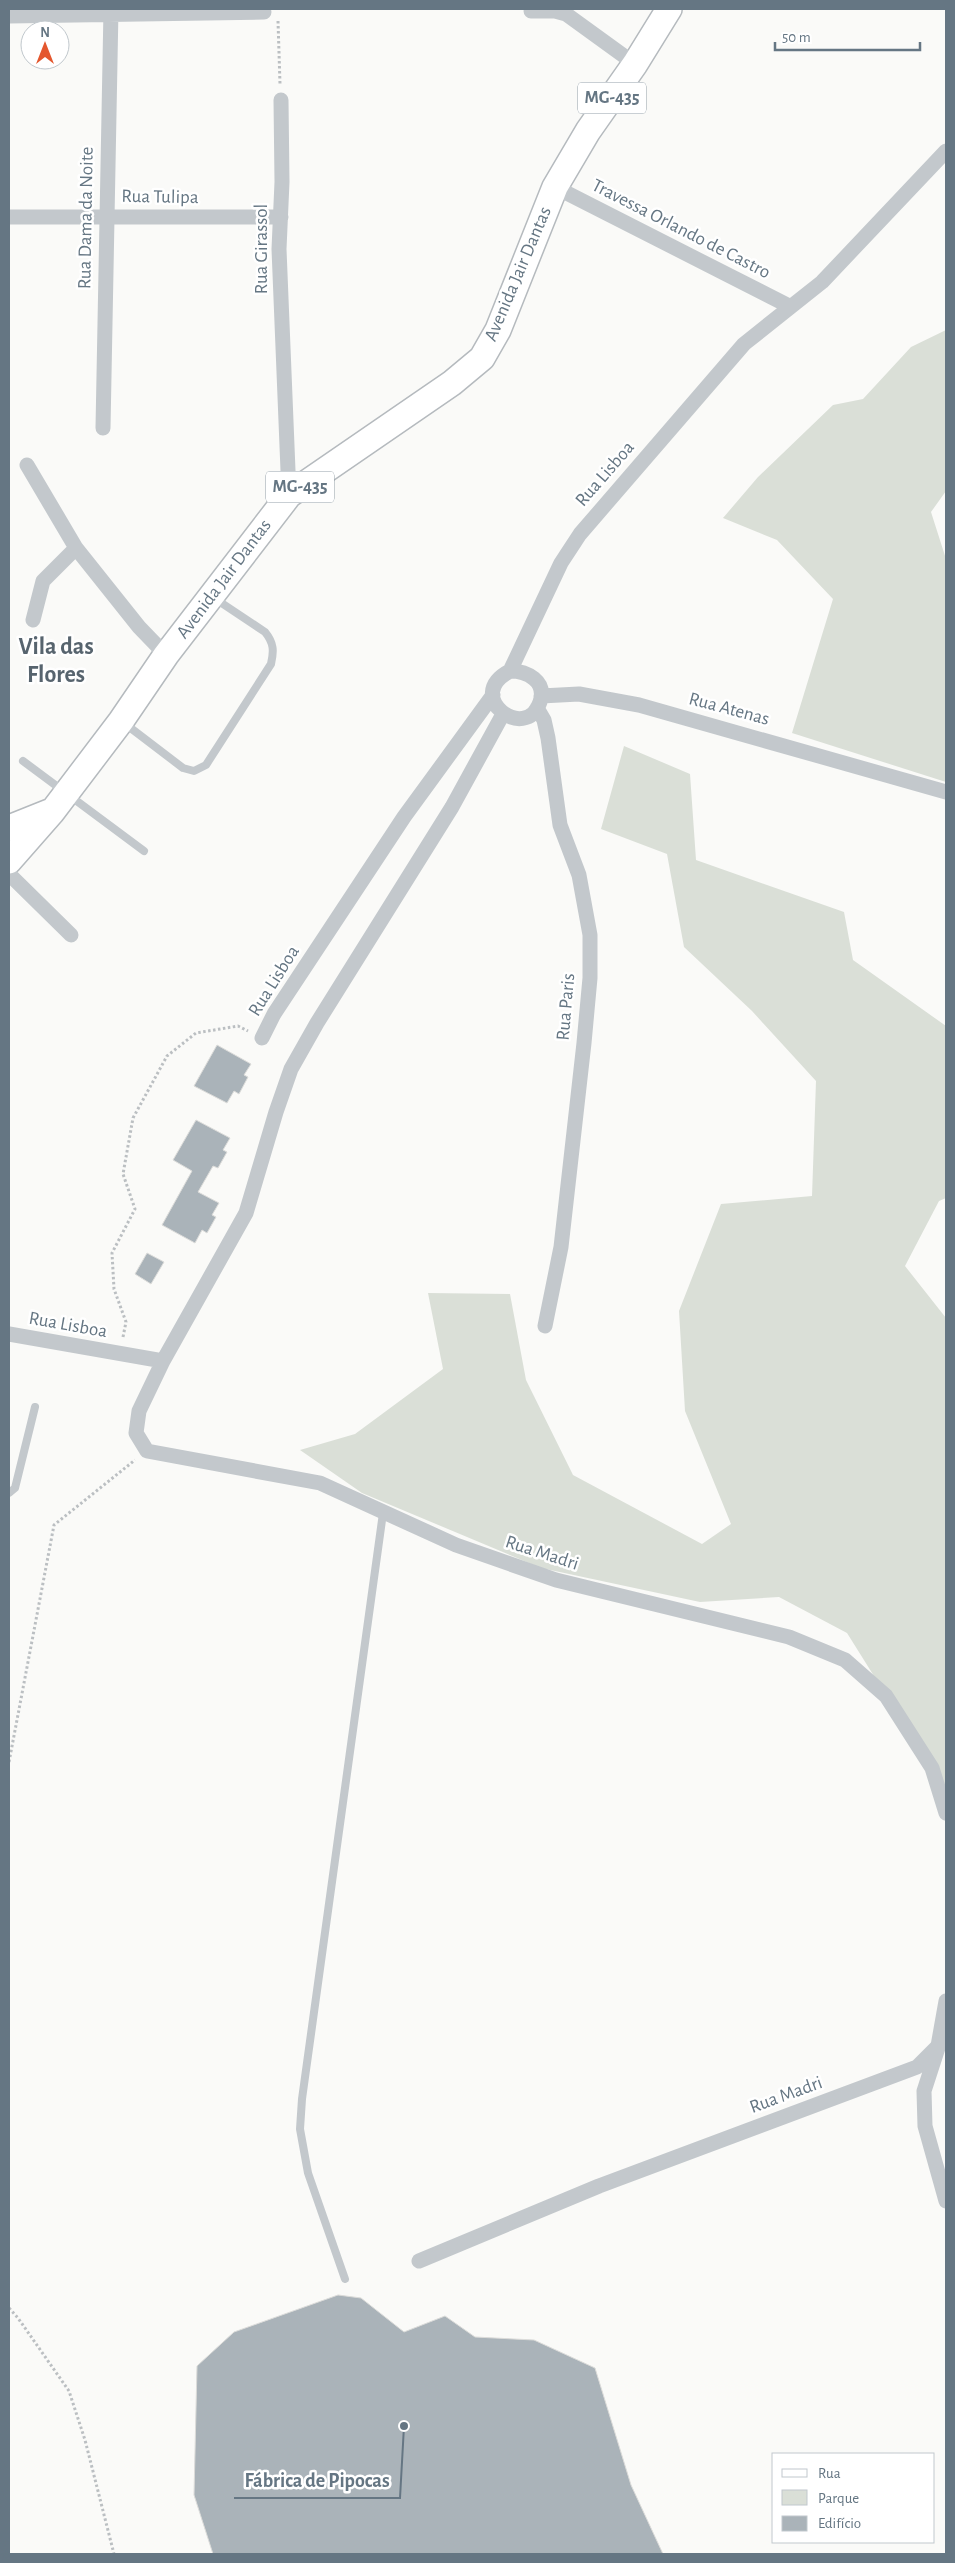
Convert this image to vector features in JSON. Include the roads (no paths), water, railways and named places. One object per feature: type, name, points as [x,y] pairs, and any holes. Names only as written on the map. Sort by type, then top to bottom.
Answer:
[{"type":"main road","name":"MG-435","points":[[555,187],[588,131],[635,64],[669,9]]},
{"type":"main road","name":"Avenida Jair Dantas","points":[[9,861],[52,812],[121,721],[210,595],[289,495],[452,383],[482,358],[498,330],[555,187]]},
{"type":"main road","points":[[9,828],[52,812]]},
{"type":"street","points":[[531,11],[555,11],[566,14],[635,64]]},
{"type":"street","points":[[9,16],[111,12],[264,12]]},
{"type":"street","name":"Rua Dama da Noite","points":[[103,428],[111,12]]},
{"type":"street","name":"Rua Girassol","points":[[280,100],[281,217],[279,249],[289,495]]},
{"type":"street","name":"Rua Lisboa","points":[[262,1038],[274,1014],[404,817],[493,695],[498,680],[510,672],[561,563],[580,534],[744,344],[829,275],[946,151]]},
{"type":"street","name":"Travessa Orlando de Castro","points":[[555,187],[789,306]]},
{"type":"street","name":"Rua Tulipa","points":[[9,217],[281,217]]},
{"type":"street","points":[[27,465],[76,548],[139,627],[166,655]]},
{"type":"street","points":[[33,620],[43,581],[76,548]]},
{"type":"street","points":[[493,695],[498,709],[504,714],[522,718],[531,715],[539,702],[539,685],[532,676],[522,671],[510,672]]},
{"type":"street","name":"Rua Atenas","points":[[539,702],[579,694],[639,705],[946,792]]},
{"type":"street","name":"Rua Paris","points":[[539,702],[548,738],[560,825],[579,875],[590,935],[590,978],[585,1033],[563,1228],[545,1326]]},
{"type":"street","points":[[163,1362],[246,1213],[276,1112],[292,1069],[317,1023],[452,807],[504,714]]},
{"type":"street","points":[[9,874],[71,936]]},
{"type":"street","name":"Rua Lisboa","points":[[9,1334],[163,1362]]},
{"type":"street","name":"Rua Madri","points":[[163,1362],[138,1411],[136,1433],[147,1451],[320,1483],[361,1500],[383,1513],[456,1545],[556,1580],[789,1637],[845,1660],[886,1696],[932,1768],[946,1813]]},
{"type":"street","points":[[946,2001],[938,2046],[924,2091],[925,2126],[946,2201]]},
{"type":"street","name":"Rua Madri","points":[[419,2261],[598,2186],[917,2067],[938,2046]]},
{"type":"lane","points":[[121,721],[183,768],[194,771],[206,766],[271,664],[274,650],[271,639],[265,632],[210,595]]},
{"type":"lane","points":[[23,761],[144,851]]},
{"type":"lane","points":[[9,1493],[15,1488],[35,1407]]},
{"type":"lane","points":[[345,2279],[308,2173],[300,2129],[302,2099],[383,1513]]},
{"type":"place","name":"Fábrica de Pipocas","points":[[404,2426]]},
{"type":"district","name":"Vila das Flores","points":[[56,661]]}]
